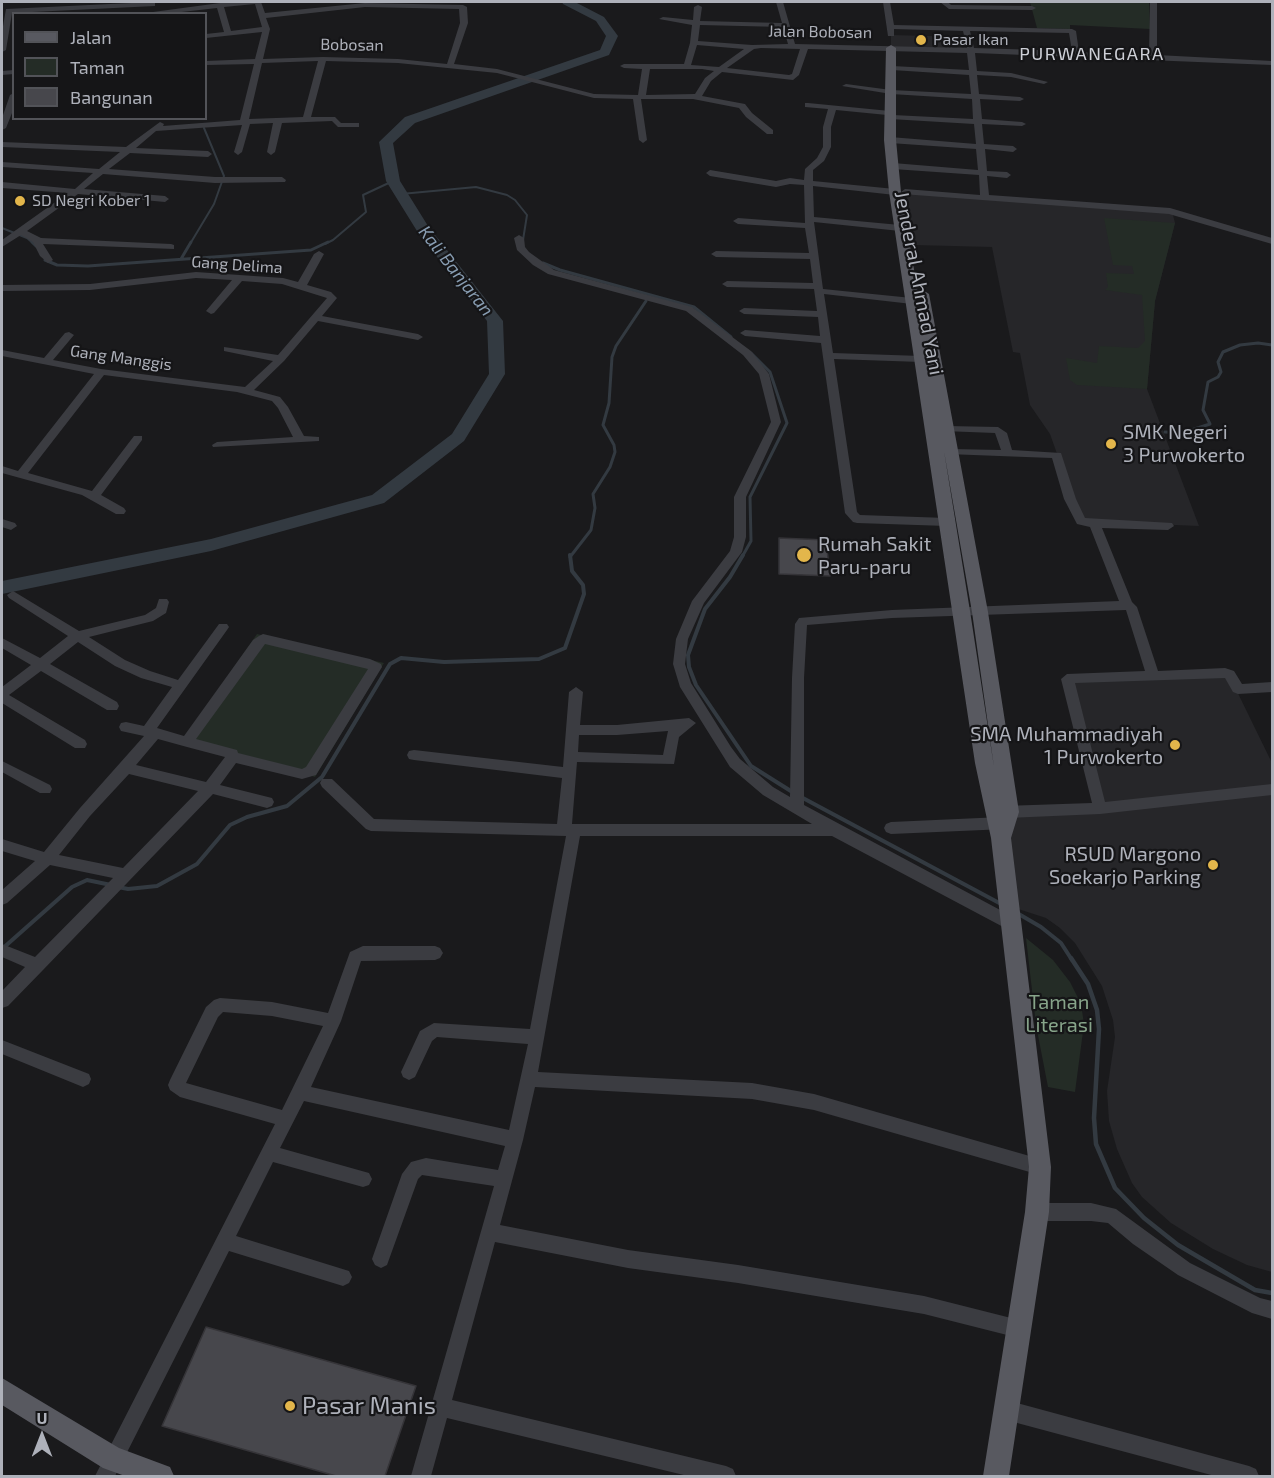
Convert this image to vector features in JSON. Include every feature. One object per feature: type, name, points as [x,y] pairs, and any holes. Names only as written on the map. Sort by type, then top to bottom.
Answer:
[{"type":"main road","points":[[891,48],[890,140],[897,182]]},
{"type":"main road","name":"Jenderal Ahmad Yani","points":[[897,182],[900,228],[921,359],[951,452],[980,612],[1001,822],[1005,888],[1012,922],[1040,1167],[1037,1212],[996,1476]]},
{"type":"main road","name":"Jenderal Ahmad Yani","points":[[897,182],[941,421],[944,503],[947,522],[1001,822]]},
{"type":"main road","points":[[2,1391],[108,1468],[161,1476]]},
{"type":"street","points":[[162,12],[196,5],[258,2],[266,29],[238,152]]},
{"type":"street","points":[[780,2],[792,46]]},
{"type":"street","points":[[887,2],[891,48]]},
{"type":"street","points":[[944,2],[949,7],[1031,5],[1035,30],[1034,52]]},
{"type":"street","points":[[1153,57],[1154,2]]},
{"type":"street","points":[[2,50],[9,11],[110,10],[151,3]]},
{"type":"street","points":[[262,16],[365,5],[401,10],[464,4],[464,23],[450,65]]},
{"type":"street","points":[[220,5],[228,33]]},
{"type":"street","points":[[687,66],[694,43],[698,8]]},
{"type":"street","points":[[663,19],[697,23],[786,25]]},
{"type":"street","points":[[890,27],[1035,30],[1072,28],[1076,54]]},
{"type":"street","points":[[207,36],[266,29]]},
{"type":"street","points":[[966,29],[971,50],[982,147],[985,198]]},
{"type":"street","points":[[694,43],[752,47]]},
{"type":"street","points":[[624,66],[687,66],[793,77],[805,46]]},
{"type":"street","name":"Jalan Bobosan","points":[[694,98],[700,95],[708,80],[719,70],[752,47],[971,50],[1272,63]]},
{"type":"street","points":[[306,119],[323,58]]},
{"type":"street","name":"Bobosan","points":[[207,63],[360,58],[450,65],[497,71],[594,96],[640,97]]},
{"type":"street","points":[[643,140],[640,97],[646,66]]},
{"type":"street","points":[[892,68],[1024,76],[1044,82]]},
{"type":"street","points":[[846,86],[891,92],[1020,99]]},
{"type":"street","points":[[640,97],[694,98],[737,105],[746,109],[749,115],[770,132]]},
{"type":"street","points":[[711,111],[713,102]]},
{"type":"street","points":[[737,105],[750,102]]},
{"type":"street","points":[[808,105],[890,115],[1022,124]]},
{"type":"street","points":[[833,108],[827,127],[827,147],[821,159],[809,169],[808,183],[814,256],[853,517],[947,522]]},
{"type":"street","points":[[2,128],[5,110]]},
{"type":"street","points":[[154,129],[306,119],[335,119],[338,125],[356,125]]},
{"type":"street","points":[[11,235],[77,191],[164,120]]},
{"type":"street","points":[[271,152],[278,120]]},
{"type":"street","points":[[890,140],[1013,149]]},
{"type":"street","points":[[2,144],[208,154]]},
{"type":"street","points":[[2,164],[214,180],[282,180]]},
{"type":"street","points":[[710,173],[776,184],[785,180],[808,183],[897,182],[983,172],[1007,175]]},
{"type":"street","points":[[897,182],[985,198],[1170,212],[1272,241]]},
{"type":"street","points":[[2,185],[165,199]]},
{"type":"street","points":[[738,221],[900,228]]},
{"type":"street","points":[[11,235],[37,240],[171,246]]},
{"type":"street","points":[[519,238],[520,248],[551,272],[657,299],[698,314],[747,353],[764,374],[776,422],[770,439],[740,497],[740,537],[736,552],[698,601],[682,639],[680,673],[735,763],[768,790],[798,796],[834,830],[1012,922]]},
{"type":"street","points":[[37,240],[48,260]]},
{"type":"street","points":[[301,286],[319,254]]},
{"type":"street","points":[[716,254],[814,256]]},
{"type":"street","name":"Gang Delima","points":[[2,288],[90,287],[196,275],[283,281],[328,294],[332,298],[280,359],[253,387],[239,390]]},
{"type":"street","points":[[211,312],[238,278]]},
{"type":"street","points":[[727,284],[819,288],[912,301]]},
{"type":"street","points":[[744,311],[823,314]]},
{"type":"street","points":[[317,318],[418,337]]},
{"type":"street","points":[[745,333],[827,340]]},
{"type":"street","points":[[47,362],[69,335]]},
{"type":"street","points":[[228,349],[280,359]]},
{"type":"street","name":"Gang Manggis","points":[[2,353],[101,372],[239,390],[276,399],[284,407],[300,440]]},
{"type":"street","points":[[829,356],[921,359]]},
{"type":"street","points":[[21,474],[101,372]]},
{"type":"street","points":[[941,421],[998,430],[1002,433],[1008,454]]},
{"type":"street","points":[[95,495],[138,438]]},
{"type":"street","points":[[217,445],[315,440]]},
{"type":"street","points":[[951,452],[1057,455],[1070,498],[1082,521],[1095,524],[1168,526]]},
{"type":"street","points":[[2,470],[95,495],[120,511]]},
{"type":"street","points":[[944,503],[960,503]]},
{"type":"street","points":[[1095,524],[1127,605],[1131,607],[1153,676]]},
{"type":"street","points":[[13,595],[120,663],[146,675],[180,685]]},
{"type":"street","points":[[80,744],[2,696],[77,636],[149,618],[162,610],[163,602]]},
{"type":"street","points":[[798,796],[798,678],[803,621],[962,611],[1127,605]]},
{"type":"street","points":[[2,899],[47,860],[85,812],[126,768],[180,685],[223,627]]},
{"type":"street","points":[[126,727],[302,774],[311,771],[376,667],[263,639],[257,643],[187,742]]},
{"type":"street","points":[[2,642],[112,706]]},
{"type":"street","points":[[1100,808],[1066,680],[1227,673],[1238,689],[1272,687]]},
{"type":"street","points":[[421,1476],[491,1232],[537,1037],[569,830],[568,773],[576,692]]},
{"type":"street","points":[[572,730],[641,729],[689,723],[706,718]]},
{"type":"street","points":[[570,757],[669,760],[673,734],[689,723]]},
{"type":"street","points":[[414,755],[568,773]]},
{"type":"street","points":[[2,1001],[209,789],[233,757]]},
{"type":"street","points":[[2,765],[45,789]]},
{"type":"street","points":[[126,768],[267,802]]},
{"type":"street","points":[[327,783],[371,825],[569,830],[834,830]]},
{"type":"street","points":[[891,828],[1001,822],[1100,808],[1272,790]]},
{"type":"street","points":[[2,845],[47,860],[125,875]]},
{"type":"street","points":[[7,952],[38,965]]},
{"type":"street","points":[[108,1468],[300,1092],[333,1021],[357,955],[363,953],[435,953]]},
{"type":"street","points":[[285,1119],[180,1089],[176,1085],[212,1012],[220,1005],[272,1009],[333,1021]]},
{"type":"street","points":[[409,1072],[426,1036],[434,1030],[537,1037]]},
{"type":"street","points":[[2,1047],[83,1079]]},
{"type":"street","points":[[528,1079],[644,1083],[752,1091],[793,1098],[1040,1167]]},
{"type":"street","points":[[300,1092],[514,1140]]},
{"type":"street","points":[[269,1153],[363,1179]]},
{"type":"street","points":[[381,1258],[411,1174],[417,1168],[426,1167],[504,1179]]},
{"type":"street","points":[[1037,1212],[1091,1212],[1110,1215],[1192,1274],[1258,1306],[1272,1310]]},
{"type":"street","points":[[491,1232],[628,1258],[824,1287],[924,1305],[1018,1329]]},
{"type":"street","points":[[224,1241],[343,1277]]},
{"type":"street","points":[[441,1407],[726,1476]]},
{"type":"street","points":[[1006,1410],[1249,1476]]},
{"type":"shaded area","points":[[891,35],[967,37],[971,50],[891,48]]},
{"type":"shaded area","points":[[905,192],[1172,211],[1175,223],[1155,301],[1147,389],[1199,526],[1081,521],[1050,434],[1030,405],[1020,353],[1013,352],[992,247],[914,245]]},
{"type":"shaded area","points":[[1229,675],[1272,763],[1272,1272],[1247,1265],[1213,1249],[1171,1223],[1142,1197],[1132,1183],[1117,1149],[1109,1121],[1107,1091],[1115,1037],[1113,1020],[1102,986],[1075,943],[1060,928],[1046,918],[1009,906],[1011,815],[1100,808],[1070,681]]},
{"type":"green space","points":[[1030,2],[1149,2],[1150,29],[1070,25],[1070,29],[1037,28]]},
{"type":"green space","points":[[1104,218],[1175,223],[1155,301],[1147,389],[1077,385],[1070,380],[1066,358],[1097,363],[1099,346],[1138,348],[1145,341],[1142,295],[1105,290],[1108,287],[1106,273],[1134,274],[1132,266],[1113,265]]},
{"type":"green space","points":[[257,634],[384,663],[315,777],[183,740]]},
{"type":"green space","name":"Taman Literasi","points":[[1026,938],[1053,960],[1070,982],[1081,1004],[1084,1024],[1075,1092],[1048,1087],[1036,1025]]},
{"type":"building","name":"Rumah Sakit Paru-paru","points":[[779,538],[826,540],[830,576],[779,574]]},
{"type":"building","name":"Pasar Manis","points":[[206,1327],[416,1386],[385,1476],[336,1476],[162,1426]]},
{"type":"waterway","name":"Kali Banjaran","points":[[2,588],[211,545],[378,499],[458,437],[497,374],[495,321],[422,228],[393,181],[386,142],[410,120],[605,52],[612,36],[600,19],[567,2]]},
{"type":"waterway","points":[[190,244],[214,204],[224,176],[204,128]]},
{"type":"waterway","points":[[325,244],[366,212],[363,195],[393,181]]},
{"type":"waterway","points":[[401,194],[476,187],[507,195],[515,200],[527,215],[523,240]]},
{"type":"waterway","points":[[2,228],[27,238],[34,244]]},
{"type":"waterway","points":[[181,259],[191,242]]},
{"type":"waterway","points":[[45,260],[57,265],[88,266],[311,250],[328,242]]},
{"type":"waterway","points":[[543,263],[560,270],[694,307],[731,337]]},
{"type":"waterway","points":[[570,557],[591,530],[595,508],[593,494],[610,467],[615,452],[614,445],[603,425],[609,403],[612,357],[616,346],[646,301]]},
{"type":"waterway","points":[[1165,432],[1182,433],[1210,424],[1203,410],[1208,382],[1218,377],[1221,372],[1218,362],[1223,352],[1240,345],[1258,343],[1272,345]]},
{"type":"waterway","points":[[742,557],[751,541],[750,497],[787,423],[770,372],[751,353]]},
{"type":"waterway","points":[[743,555],[730,577],[705,609],[688,655],[689,667],[696,685],[751,766],[794,793]]},
{"type":"waterway","points":[[118,887],[128,889],[157,886],[197,864],[230,825],[247,817],[287,806],[322,777],[390,664],[401,658],[444,662],[539,659],[565,648],[584,594],[583,585],[572,571],[570,557]]},
{"type":"waterway","points":[[801,797],[1003,905]]},
{"type":"waterway","points":[[2,949],[72,887],[87,880],[111,885]]},
{"type":"waterway","points":[[1017,913],[1041,927],[1061,943],[1072,960]]},
{"type":"waterway","points":[[1071,958],[1088,984],[1097,1010],[1099,1029],[1094,1118],[1096,1144],[1115,1188],[1144,1218],[1178,1245],[1255,1290],[1272,1293]]},
{"type":"place","name":"Pasar Ikan","points":[[921,40]]},
{"type":"place","name":"SD Negri Kober 1","points":[[20,201]]},
{"type":"place","name":"SMK Negeri 3 Purwokerto","points":[[1111,444]]},
{"type":"place","name":"Rumah Sakit Paru-paru","points":[[804,555]]},
{"type":"place","name":"SMA Muhammadiyah 1 Purwokerto","points":[[1175,745]]},
{"type":"place","name":"RSUD Margono Soekarjo Parking","points":[[1213,865]]},
{"type":"place","name":"Pasar Manis","points":[[290,1406]]},
{"type":"district","name":"PURWANEGARA","points":[[1092,54]]}]
